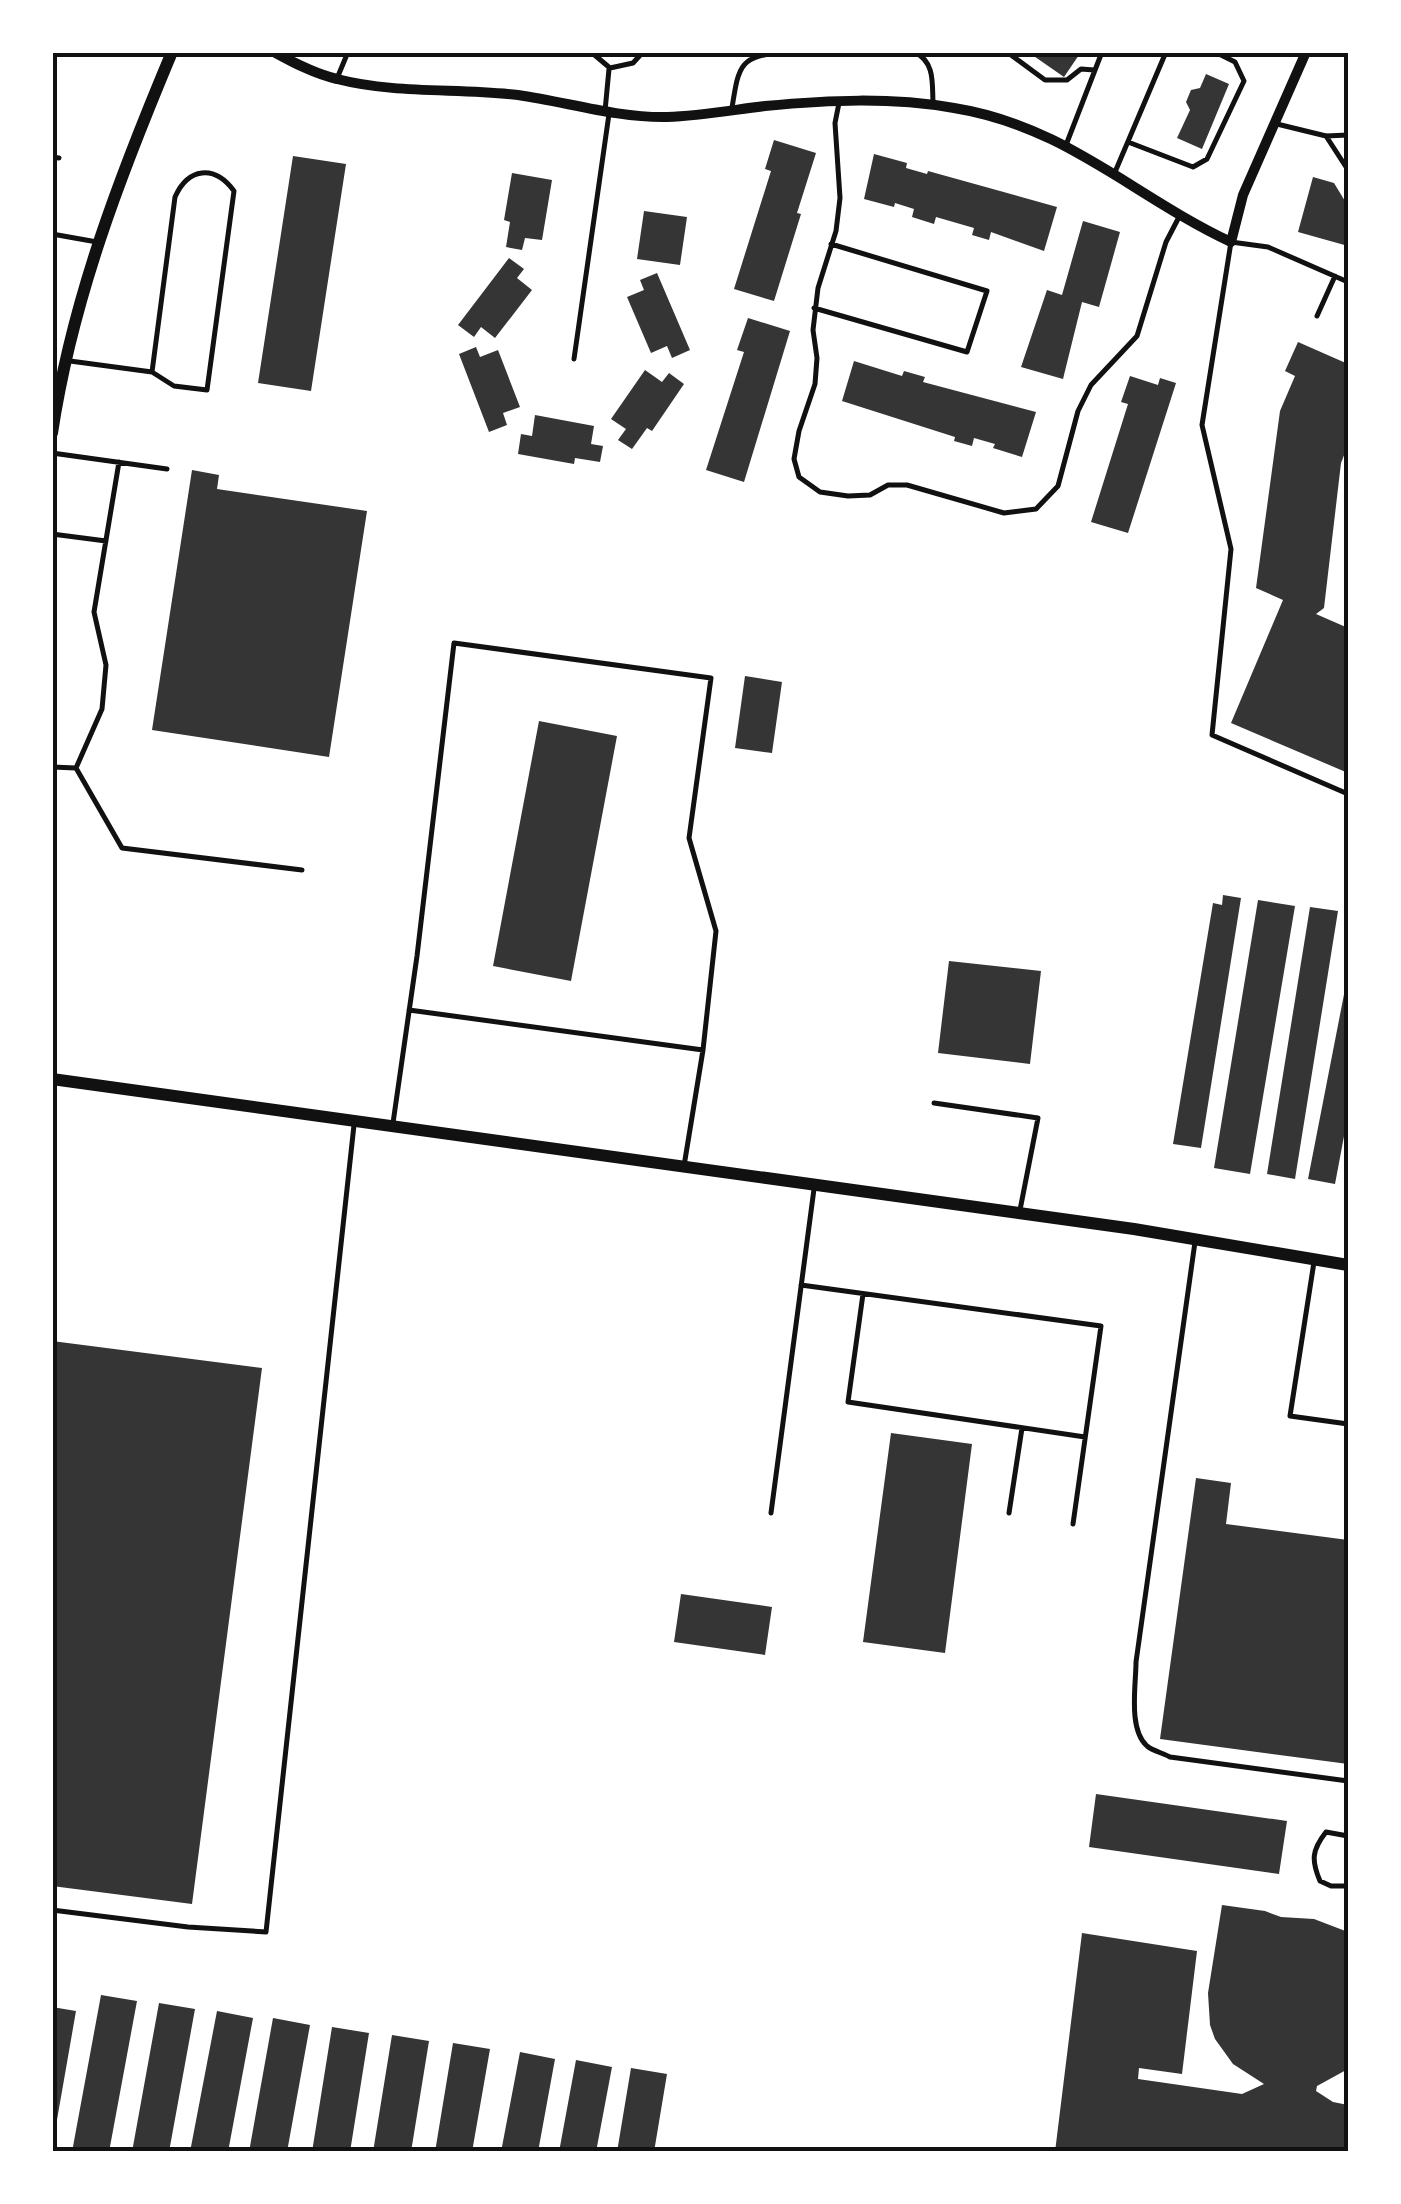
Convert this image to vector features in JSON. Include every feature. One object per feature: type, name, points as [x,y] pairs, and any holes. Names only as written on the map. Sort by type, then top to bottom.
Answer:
[{"type":"street","points":[[52,433],[98,242],[122,169],[172,52]]},
{"type":"street","points":[[274,52],[337,79],[400,88],[469,89],[664,117],[839,100],[934,104],[1000,118],[1066,145],[1115,172],[1179,218],[1231,242],[1244,194],[1306,52]]},
{"type":"street","points":[[52,1078],[1020,1213],[1348,1265]]},
{"type":"lane","points":[[337,79],[348,52]]},
{"type":"lane","points":[[592,52],[610,68]]},
{"type":"lane","points":[[610,68],[633,63],[643,52]]},
{"type":"lane","points":[[731,110],[737,75],[744,61],[756,55],[786,52]]},
{"type":"lane","points":[[916,52],[926,58],[932,72],[934,104]]},
{"type":"lane","points":[[1007,52],[1045,80],[1054,82],[1067,80],[1081,69],[1094,70]]},
{"type":"lane","points":[[1066,145],[1102,52]]},
{"type":"lane","points":[[1115,172],[1166,52]]},
{"type":"lane","points":[[1128,142],[1193,167],[1207,159],[1244,82],[1235,62],[1215,52]]},
{"type":"lane","points":[[574,358],[610,68]]},
{"type":"lane","points":[[839,100],[835,123],[840,198],[814,308],[815,384],[794,458],[799,477],[820,492],[848,496],[870,494],[888,485],[907,485],[1004,513],[1036,509],[1058,486],[1078,411],[1091,385],[1136,336],[1166,242],[1179,218]]},
{"type":"lane","points":[[1274,123],[1326,136],[1348,135]]},
{"type":"lane","points":[[1326,136],[1348,170]]},
{"type":"lane","points":[[67,360],[152,372],[174,386],[207,390],[234,190],[226,180],[214,175],[188,176],[175,197],[152,372]]},
{"type":"lane","points":[[52,234],[98,242]]},
{"type":"lane","points":[[1348,282],[1268,247],[1231,242],[1202,424],[1230,549],[1212,735],[1348,794]]},
{"type":"lane","points":[[814,308],[967,352],[987,291],[832,244]]},
{"type":"lane","points":[[1317,316],[1336,276]]},
{"type":"lane","points":[[52,453],[167,469]]},
{"type":"lane","points":[[76,768],[102,710],[106,664],[94,612],[119,462]]},
{"type":"lane","points":[[52,534],[106,541]]},
{"type":"lane","points":[[392,1126],[454,644],[711,678],[689,838],[716,930],[703,1050],[684,1166]]},
{"type":"lane","points":[[52,767],[76,768]]},
{"type":"lane","points":[[76,768],[122,848],[302,870]]},
{"type":"lane","points":[[409,1010],[703,1050]]},
{"type":"lane","points":[[934,1102],[1038,1118],[1020,1213]]},
{"type":"lane","points":[[52,1910],[266,1932],[355,1120]]},
{"type":"lane","points":[[771,1513],[815,1184]]},
{"type":"lane","points":[[1196,1239],[1136,1662],[1139,1736],[1148,1748],[1170,1757],[1348,1781]]},
{"type":"lane","points":[[1315,1259],[1290,1416],[1348,1424]]},
{"type":"lane","points":[[801,1285],[1101,1326],[1073,1524]]},
{"type":"lane","points":[[863,1294],[848,1402],[1086,1437]]},
{"type":"lane","points":[[1009,1513],[1022,1428]]},
{"type":"lane","points":[[1348,1836],[1326,1832],[1314,1847],[1313,1864],[1320,1881],[1348,1886]]},
{"type":"building","points":[[1028,52],[1081,52],[1064,77]]},
{"type":"building","points":[[1206,74],[1229,84],[1202,149],[1177,138],[1190,110],[1186,102],[1191,90],[1200,88]]},
{"type":"building","points":[[774,140],[816,153],[774,301],[734,289],[771,171],[765,169]]},
{"type":"building","points":[[874,154],[907,163],[906,168],[1057,207],[1044,251],[991,232],[989,240],[972,235],[974,228],[936,217],[934,224],[912,217],[914,209],[895,203],[894,207],[864,199]]},
{"type":"building","points":[[293,156],[346,164],[311,391],[258,383]]},
{"type":"building","points":[[512,173],[552,180],[542,240],[525,238],[522,250],[506,247],[510,222],[504,220]]},
{"type":"building","points":[[1313,177],[1334,183],[1348,206],[1348,246],[1298,232]]},
{"type":"building","points":[[644,211],[687,217],[680,265],[637,259]]},
{"type":"building","points":[[1083,221],[1120,232],[1099,307],[1082,302],[1063,379],[1021,367],[1047,290],[1062,295]]},
{"type":"building","points":[[509,258],[524,269],[517,278],[532,290],[495,338],[481,327],[474,337],[458,325]]},
{"type":"building","points":[[657,273],[690,350],[672,358],[667,346],[651,353],[627,297],[644,290],[640,280]]},
{"type":"building","points":[[748,318],[790,331],[744,482],[706,470],[744,352],[737,350]]},
{"type":"building","points":[[1298,342],[1348,364],[1348,445],[1341,463],[1324,608],[1316,614],[1348,628],[1348,773],[1231,723],[1283,600],[1256,588],[1280,411],[1295,376],[1285,371]]},
{"type":"building","points":[[476,347],[480,357],[498,350],[520,407],[503,413],[507,425],[489,432],[459,354]]},
{"type":"building","points":[[854,361],[902,376],[904,371],[925,377],[923,382],[1036,412],[1022,457],[974,438],[972,446],[954,441],[955,437],[842,401]]},
{"type":"building","points":[[645,370],[662,382],[669,373],[684,384],[652,431],[647,428],[632,449],[618,440],[626,429],[611,419]]},
{"type":"building","points":[[1130,376],[1158,385],[1160,378],[1176,383],[1128,533],[1091,522],[1128,404],[1121,402]]},
{"type":"building","points":[[535,415],[594,426],[591,444],[603,446],[600,462],[575,458],[574,464],[518,454],[521,434],[532,436]]},
{"type":"building","points":[[192,470],[219,475],[217,489],[367,511],[329,757],[152,730]]},
{"type":"building","points":[[745,676],[782,682],[772,753],[735,748]]},
{"type":"building","points":[[539,721],[617,736],[571,981],[493,966]]},
{"type":"building","points":[[1223,895],[1241,898],[1201,1148],[1173,1144],[1213,903],[1222,905]]},
{"type":"building","points":[[1258,900],[1295,906],[1250,1174],[1214,1168]]},
{"type":"building","points":[[1310,907],[1338,911],[1295,1179],[1267,1174]]},
{"type":"building","points":[[949,961],[1041,971],[1030,1064],[938,1053]]},
{"type":"building","points":[[1347,979],[1348,1115],[1335,1184],[1308,1179]]},
{"type":"building","points":[[52,1341],[262,1368],[192,1904],[52,1886]]},
{"type":"building","points":[[891,1433],[972,1444],[945,1653],[863,1642]]},
{"type":"building","points":[[1196,1478],[1231,1483],[1226,1524],[1348,1540],[1348,1764],[1160,1739]]},
{"type":"building","points":[[681,1594],[772,1607],[765,1655],[674,1642]]},
{"type":"building","points":[[1096,1794],[1287,1821],[1279,1874],[1089,1847]]},
{"type":"building","points":[[1222,1905],[1314,1919],[1348,1932],[1348,2069],[1317,2086],[1316,2091],[1333,2102],[1348,2105],[1348,2152],[1055,2152],[1082,1933],[1197,1951],[1182,2074],[1139,2068],[1138,2079],[1242,2094],[1264,2084],[1233,2064],[1210,2025],[1208,1993]]},
{"type":"building","points":[[101,1995],[137,2001],[109,2152],[72,2152]]},
{"type":"building","points":[[159,2003],[195,2009],[169,2152],[132,2152]]},
{"type":"building","points":[[52,2007],[76,2011],[54,2137],[52,2137]]},
{"type":"building","points":[[217,2011],[253,2018],[228,2152],[190,2152]]},
{"type":"building","points":[[273,2018],[310,2025],[287,2152],[249,2152]]},
{"type":"building","points":[[332,2027],[369,2033],[350,2152],[312,2152]]},
{"type":"building","points":[[392,2035],[429,2041],[411,2152],[373,2152]]},
{"type":"building","points":[[453,2043],[490,2049],[472,2152],[435,2152]]},
{"type":"building","points":[[520,2052],[555,2059],[538,2152],[501,2152]]},
{"type":"building","points":[[576,2060],[612,2067],[596,2152],[559,2152]]},
{"type":"building","points":[[631,2068],[667,2074],[654,2152],[617,2152]]}]
